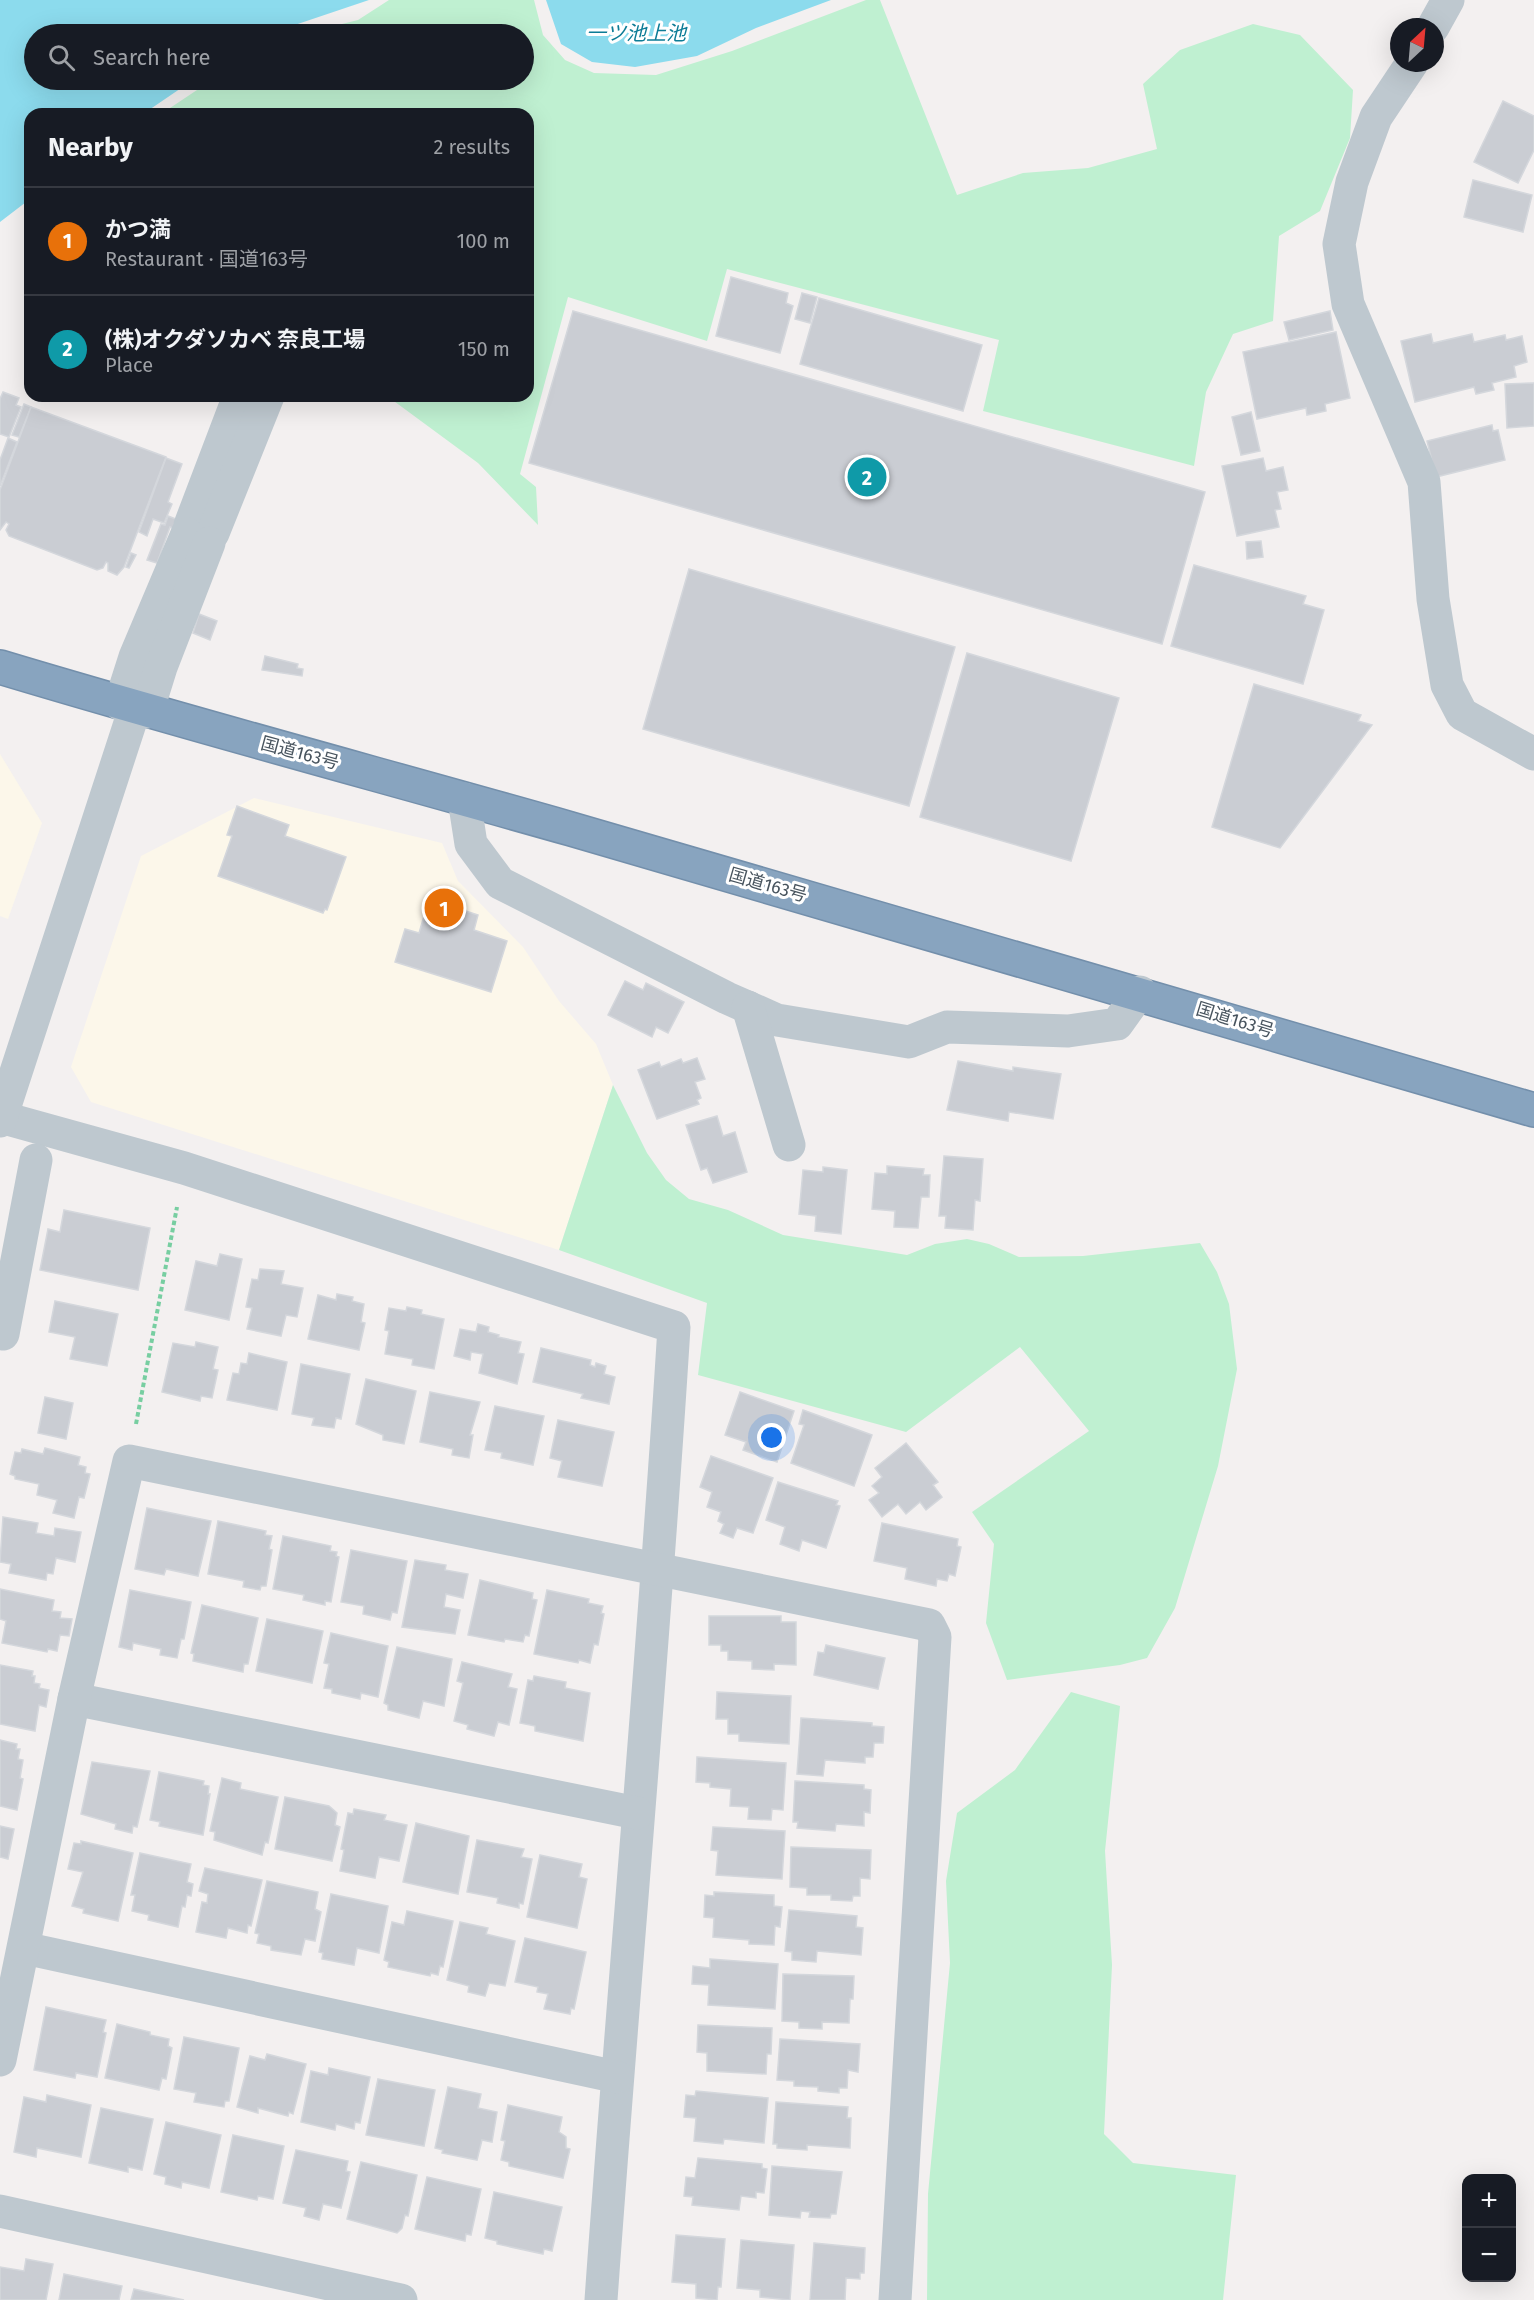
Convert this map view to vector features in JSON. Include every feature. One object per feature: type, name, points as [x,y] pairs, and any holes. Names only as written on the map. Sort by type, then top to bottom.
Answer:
[{"type":"highway","name":"国道163号","points":[[0,667],[134,708],[464,799],[1140,992],[1534,1110]]},
{"type":"street","points":[[1438,18],[1448,0]]},
{"type":"street","points":[[1406,72],[1376,117],[1352,182],[1339,244],[1348,304],[1424,482],[1433,599],[1447,685],[1462,714],[1534,754]]},
{"type":"street","points":[[237,402],[161,667],[134,708],[1,1118],[184,1168],[674,1328],[660,1568],[637,1813],[600,2300]]},
{"type":"street","points":[[200,534],[265,402]]},
{"type":"street","points":[[464,799],[471,844],[500,883],[777,1020],[909,1042],[947,1027],[1068,1031],[1117,1024],[1140,992]]},
{"type":"street","points":[[748,1007],[789,1145]]},
{"type":"street","points":[[3,1334],[36,1160]]},
{"type":"street","points":[[0,2060],[74,1699],[129,1461],[660,1568],[929,1625],[935,1637],[895,2300]]},
{"type":"street","points":[[74,1699],[637,1813]]},
{"type":"street","points":[[24,1948],[617,2077]]},
{"type":"street","points":[[0,2211],[401,2300]]},
{"type":"path","points":[[129,1461],[184,1168]]},
{"type":"shaded area","points":[[0,754],[42,823],[8,919],[0,916]]},
{"type":"shaded area","points":[[254,798],[442,843],[458,881],[523,947],[559,1001],[596,1044],[613,1085],[559,1250],[91,1102],[71,1067],[141,856]]},
{"type":"green space","points":[[389,0],[534,0],[543,35],[565,60],[594,73],[656,75],[732,51],[866,0],[880,0],[957,195],[1023,173],[1088,168],[1157,149],[1143,84],[1180,50],[1253,24],[1300,35],[1353,90],[1350,138],[1320,211],[1279,236],[1273,321],[1233,334],[1206,392],[1194,466],[983,411],[999,340],[727,269],[707,341],[568,297],[520,474],[536,487],[538,525],[478,463],[395,402],[534,402],[534,108],[170,108],[197,90],[534,90],[534,24],[342,24],[358,20]]},
{"type":"green space","points":[[613,1085],[647,1153],[666,1180],[689,1199],[728,1210],[783,1235],[907,1255],[935,1244],[967,1239],[989,1244],[1019,1257],[1083,1256],[1200,1243],[1217,1272],[1229,1304],[1237,1369],[1218,1466],[1175,1608],[1147,1658],[1120,1665],[1007,1680],[986,1623],[994,1544],[972,1512],[1089,1431],[1020,1347],[906,1432],[698,1375],[707,1303],[559,1250]]},
{"type":"green space","points":[[1071,1692],[1120,1706],[1105,1851],[1112,1965],[1104,2134],[1133,2163],[1236,2175],[1223,2300],[927,2300],[928,2194],[950,1963],[946,1881],[957,1813],[1015,1770]]},
{"type":"water","points":[[0,0],[369,0],[298,24],[24,24],[24,90],[178,90],[152,108],[24,108],[24,204],[0,222]]},
{"type":"water","name":"一ツ池上池","points":[[546,0],[831,0],[756,28],[697,56],[635,67],[592,62],[561,44]]},
{"type":"building","points":[[1503,101],[1534,116],[1534,150],[1518,183],[1474,162]]},
{"type":"building","points":[[1473,180],[1532,195],[1523,232],[1464,217]]},
{"type":"building","points":[[731,277],[788,293],[786,303],[793,306],[780,353],[716,336]]},
{"type":"building","points":[[802,293],[817,297],[810,323],[795,319]]},
{"type":"building","points":[[819,298],[982,345],[963,411],[800,364]]},
{"type":"building","points":[[573,311],[1205,492],[1162,644],[529,463]]},
{"type":"building","points":[[1330,311],[1333,330],[1289,340],[1284,322]]},
{"type":"building","points":[[1336,332],[1350,398],[1325,404],[1326,411],[1307,415],[1306,408],[1257,419],[1243,352]]},
{"type":"building","points":[[1431,334],[1433,343],[1472,334],[1474,342],[1505,335],[1506,340],[1522,336],[1527,362],[1514,366],[1516,377],[1492,383],[1494,390],[1476,394],[1474,387],[1415,402],[1401,341]]},
{"type":"building","points":[[1534,383],[1534,426],[1507,428],[1505,384]]},
{"type":"building","points":[[3,392],[19,398],[16,405],[21,407],[9,437],[0,434],[0,399]]},
{"type":"building","points":[[24,404],[31,407],[19,437],[12,435]]},
{"type":"building","points":[[31,407],[166,457],[124,567],[117,575],[108,571],[106,562],[103,568],[97,570],[9,536],[6,530],[9,524],[6,522],[0,530],[0,490]]},
{"type":"building","points":[[1251,412],[1260,451],[1241,455],[1232,417]]},
{"type":"building","points":[[1492,425],[1493,431],[1498,430],[1505,460],[1436,477],[1427,441]]},
{"type":"building","points":[[8,438],[17,442],[0,486],[0,460]]},
{"type":"building","points":[[166,458],[182,464],[168,502],[172,504],[164,523],[153,519],[147,536],[139,532]]},
{"type":"building","points":[[1263,458],[1266,471],[1283,467],[1288,490],[1277,492],[1281,509],[1275,510],[1279,527],[1237,536],[1222,466]]},
{"type":"building","points":[[168,516],[227,539],[223,548],[170,527],[157,563],[147,560],[161,524],[165,525]]},
{"type":"building","points":[[1261,541],[1263,557],[1247,559],[1246,542]]},
{"type":"building","points":[[131,553],[136,555],[129,568],[126,567]]},
{"type":"building","points":[[1194,565],[1306,596],[1303,604],[1324,610],[1303,684],[1171,646]]},
{"type":"building","points":[[689,569],[955,647],[909,806],[643,729]]},
{"type":"building","points":[[199,614],[217,621],[210,640],[193,633]]},
{"type":"building","points":[[967,653],[1119,698],[1071,861],[920,817]]},
{"type":"building","points":[[265,656],[298,664],[297,668],[303,669],[302,676],[262,670]]},
{"type":"building","points":[[1254,684],[1361,715],[1358,721],[1372,725],[1280,848],[1212,827]]},
{"type":"building","points":[[237,806],[289,825],[285,836],[346,857],[327,910],[325,909],[323,913],[218,876],[232,836],[227,835]]},
{"type":"building","points":[[429,899],[478,915],[474,930],[507,941],[491,992],[395,962],[405,929],[419,933]]},
{"type":"building","points":[[625,981],[643,990],[646,983],[684,1002],[668,1033],[656,1027],[652,1037],[608,1015]]},
{"type":"building","points":[[697,1058],[705,1079],[695,1082],[701,1098],[697,1100],[699,1104],[657,1119],[638,1070],[659,1062],[661,1067],[681,1059],[683,1063]]},
{"type":"building","points":[[958,1061],[1013,1071],[1013,1067],[1061,1074],[1053,1119],[1009,1112],[1008,1121],[947,1110]]},
{"type":"building","points":[[717,1116],[723,1136],[735,1132],[747,1172],[713,1183],[707,1168],[701,1170],[686,1125]]},
{"type":"building","points":[[944,1156],[983,1159],[980,1201],[975,1200],[973,1230],[945,1228],[946,1216],[939,1216]]},
{"type":"building","points":[[887,1166],[924,1169],[923,1175],[930,1175],[929,1197],[921,1197],[918,1228],[894,1227],[895,1211],[872,1209],[875,1173],[887,1174]]},
{"type":"building","points":[[823,1167],[847,1170],[841,1234],[815,1231],[816,1216],[799,1214],[803,1170],[823,1172]]},
{"type":"building","points":[[64,1210],[150,1228],[138,1290],[40,1270],[48,1229],[60,1232]]},
{"type":"building","points":[[220,1254],[242,1259],[229,1320],[185,1310],[196,1261],[217,1266]]},
{"type":"building","points":[[260,1269],[284,1271],[281,1284],[303,1288],[297,1317],[286,1315],[281,1336],[247,1329],[252,1308],[246,1307],[252,1279],[258,1280]]},
{"type":"building","points":[[337,1294],[353,1297],[352,1301],[364,1304],[361,1322],[365,1323],[359,1350],[308,1339],[318,1295],[336,1300]]},
{"type":"building","points":[[55,1301],[118,1314],[107,1366],[70,1359],[75,1337],[49,1332]]},
{"type":"building","points":[[407,1307],[422,1310],[421,1314],[444,1319],[434,1369],[412,1365],[413,1359],[385,1354],[389,1331],[385,1330],[389,1308],[406,1311]]},
{"type":"building","points":[[478,1324],[489,1327],[488,1332],[499,1335],[498,1337],[521,1342],[518,1353],[524,1354],[517,1384],[479,1373],[483,1354],[471,1352],[470,1360],[454,1356],[460,1329],[476,1332]]},
{"type":"building","points":[[196,1342],[218,1347],[213,1369],[218,1370],[212,1398],[201,1396],[200,1401],[162,1392],[173,1343],[195,1347]]},
{"type":"building","points":[[541,1348],[591,1360],[590,1365],[595,1367],[596,1363],[606,1366],[604,1374],[615,1377],[609,1404],[581,1398],[583,1394],[533,1382]]},
{"type":"building","points":[[249,1353],[287,1362],[277,1410],[227,1400],[233,1373],[239,1374],[241,1363],[247,1364]]},
{"type":"building","points":[[301,1364],[350,1374],[341,1419],[336,1418],[334,1428],[312,1425],[314,1418],[292,1414]]},
{"type":"building","points":[[366,1379],[416,1391],[404,1444],[383,1440],[383,1435],[356,1424]]},
{"type":"building","points":[[430,1392],[480,1402],[470,1435],[473,1435],[469,1458],[452,1455],[453,1449],[420,1442]]},
{"type":"building","points":[[740,1392],[794,1411],[777,1462],[743,1450],[746,1442],[725,1435]]},
{"type":"building","points":[[45,1397],[73,1403],[66,1439],[38,1433]]},
{"type":"building","points":[[495,1406],[544,1416],[533,1465],[501,1458],[502,1453],[485,1450]]},
{"type":"building","points":[[803,1410],[872,1435],[854,1486],[791,1463],[804,1425],[799,1424]]},
{"type":"building","points":[[558,1420],[614,1432],[602,1486],[558,1477],[562,1461],[550,1458]]},
{"type":"building","points":[[906,1443],[938,1482],[933,1485],[942,1497],[926,1510],[920,1502],[906,1514],[898,1504],[882,1517],[869,1500],[879,1493],[872,1486],[882,1477],[875,1468]]},
{"type":"building","points":[[45,1448],[80,1457],[78,1465],[86,1467],[85,1473],[90,1474],[84,1498],[79,1497],[74,1518],[53,1513],[57,1500],[37,1495],[39,1484],[15,1479],[15,1476],[10,1474],[15,1452],[21,1453],[22,1449],[43,1454]]},
{"type":"building","points":[[711,1456],[773,1478],[753,1533],[737,1528],[733,1538],[720,1533],[724,1524],[718,1521],[721,1512],[707,1507],[712,1492],[700,1487]]},
{"type":"building","points":[[778,1482],[838,1501],[836,1505],[840,1506],[826,1548],[802,1540],[799,1551],[780,1544],[785,1527],[766,1520]]},
{"type":"building","points":[[147,1508],[211,1521],[198,1576],[166,1569],[164,1575],[135,1569]]},
{"type":"building","points":[[3,1517],[38,1523],[36,1533],[54,1536],[55,1528],[81,1532],[75,1562],[56,1558],[53,1574],[47,1573],[46,1580],[9,1573],[11,1564],[0,1562]]},
{"type":"building","points":[[218,1521],[266,1531],[265,1535],[272,1536],[266,1586],[261,1586],[260,1590],[243,1587],[244,1581],[208,1574]]},
{"type":"building","points":[[882,1523],[958,1539],[957,1546],[961,1547],[955,1576],[949,1574],[947,1581],[937,1579],[936,1586],[905,1579],[907,1568],[874,1561]]},
{"type":"building","points":[[283,1536],[331,1546],[330,1551],[337,1552],[336,1556],[339,1557],[331,1602],[325,1601],[325,1605],[303,1600],[304,1595],[273,1589]]},
{"type":"building","points":[[351,1550],[407,1561],[397,1613],[392,1612],[390,1620],[363,1614],[364,1606],[341,1602]]},
{"type":"building","points":[[415,1560],[446,1565],[445,1570],[468,1574],[463,1598],[446,1594],[444,1607],[460,1610],[455,1634],[402,1627]]},
{"type":"building","points":[[480,1580],[533,1593],[532,1599],[537,1600],[529,1636],[525,1635],[523,1642],[505,1639],[504,1642],[468,1635]]},
{"type":"building","points":[[0,1589],[54,1600],[52,1611],[61,1612],[60,1618],[72,1619],[69,1636],[60,1635],[57,1651],[48,1649],[47,1652],[2,1643],[6,1621],[0,1619]]},
{"type":"building","points":[[130,1590],[191,1602],[184,1639],[181,1639],[177,1658],[160,1655],[161,1649],[133,1643],[132,1650],[119,1647]]},
{"type":"building","points":[[547,1590],[589,1599],[588,1603],[603,1606],[601,1613],[604,1614],[598,1645],[594,1644],[590,1663],[579,1660],[578,1663],[534,1654]]},
{"type":"building","points":[[202,1605],[258,1618],[248,1664],[244,1664],[243,1672],[193,1661],[194,1654],[191,1653]]},
{"type":"building","points":[[709,1616],[781,1616],[781,1622],[796,1622],[796,1665],[774,1664],[774,1670],[752,1669],[752,1661],[728,1660],[728,1651],[721,1651],[721,1645],[709,1645]]},
{"type":"building","points":[[267,1619],[323,1631],[312,1683],[256,1671]]},
{"type":"building","points":[[331,1633],[388,1646],[378,1697],[361,1693],[360,1699],[332,1693],[332,1689],[324,1688],[329,1664],[324,1663]]},
{"type":"building","points":[[826,1645],[885,1658],[878,1689],[814,1675],[818,1652],[824,1653]]},
{"type":"building","points":[[397,1647],[452,1659],[444,1706],[423,1701],[419,1718],[388,1710],[388,1705],[384,1703]]},
{"type":"building","points":[[462,1662],[512,1674],[508,1687],[517,1689],[509,1725],[498,1722],[494,1736],[467,1729],[468,1725],[454,1721],[463,1683],[457,1681]]},
{"type":"building","points":[[0,1665],[33,1671],[34,1683],[40,1684],[39,1688],[49,1690],[46,1707],[39,1705],[35,1731],[0,1724]]},
{"type":"building","points":[[534,1676],[566,1682],[565,1688],[590,1693],[583,1741],[535,1731],[535,1726],[520,1723],[528,1680],[533,1681]]},
{"type":"building","points":[[717,1692],[791,1696],[789,1744],[739,1741],[739,1734],[728,1734],[728,1719],[716,1719]]},
{"type":"building","points":[[801,1718],[872,1723],[872,1726],[884,1727],[883,1743],[874,1743],[873,1757],[865,1757],[865,1763],[825,1760],[823,1776],[797,1774]]},
{"type":"building","points":[[0,1740],[17,1744],[16,1749],[20,1749],[18,1759],[23,1760],[20,1778],[23,1779],[17,1810],[0,1806]]},
{"type":"building","points":[[697,1757],[786,1763],[783,1810],[772,1809],[771,1820],[748,1819],[749,1807],[730,1806],[731,1789],[710,1787],[710,1783],[696,1782]]},
{"type":"building","points":[[92,1762],[150,1771],[137,1827],[133,1826],[132,1833],[115,1829],[116,1824],[81,1814]]},
{"type":"building","points":[[159,1772],[204,1781],[203,1785],[209,1786],[208,1794],[210,1794],[203,1835],[159,1826],[160,1822],[150,1820]]},
{"type":"building","points":[[222,1778],[241,1783],[240,1789],[278,1797],[268,1843],[265,1842],[262,1855],[214,1840],[215,1832],[210,1831]]},
{"type":"building","points":[[795,1781],[864,1785],[864,1789],[871,1790],[870,1813],[864,1812],[864,1826],[836,1824],[835,1831],[797,1828],[798,1822],[793,1822]]},
{"type":"building","points":[[285,1797],[329,1806],[337,1813],[335,1825],[340,1827],[332,1861],[275,1849]]},
{"type":"building","points":[[354,1809],[386,1815],[384,1820],[407,1825],[399,1861],[379,1857],[375,1878],[340,1871],[344,1850],[341,1849],[348,1813],[353,1814]]},
{"type":"building","points":[[416,1823],[469,1836],[458,1894],[403,1882]]},
{"type":"building","points":[[0,1826],[14,1829],[8,1859],[0,1857]]},
{"type":"building","points":[[713,1827],[785,1831],[782,1879],[716,1875],[718,1851],[711,1850]]},
{"type":"building","points":[[477,1840],[524,1849],[521,1857],[532,1859],[523,1904],[519,1903],[519,1908],[497,1903],[498,1898],[467,1892]]},
{"type":"building","points":[[81,1841],[133,1853],[118,1921],[83,1913],[84,1909],[72,1906],[83,1872],[68,1869],[74,1843],[81,1844]]},
{"type":"building","points":[[791,1847],[871,1850],[870,1879],[860,1878],[860,1896],[853,1896],[852,1901],[831,1900],[831,1895],[807,1895],[807,1888],[790,1887]]},
{"type":"building","points":[[140,1853],[191,1864],[187,1882],[193,1884],[191,1896],[187,1895],[185,1907],[182,1906],[178,1927],[148,1920],[149,1915],[132,1911],[135,1895],[131,1895]]},
{"type":"building","points":[[540,1855],[582,1864],[579,1877],[587,1879],[577,1928],[527,1917]]},
{"type":"building","points":[[205,1868],[262,1880],[251,1926],[248,1925],[247,1933],[228,1928],[226,1938],[196,1932],[202,1902],[207,1903],[208,1894],[199,1891]]},
{"type":"building","points":[[267,1881],[318,1892],[315,1909],[321,1912],[315,1941],[305,1939],[301,1955],[271,1950],[271,1946],[257,1943],[259,1934],[255,1933]]},
{"type":"building","points":[[714,1892],[774,1895],[774,1906],[782,1907],[780,1927],[775,1926],[774,1945],[749,1944],[749,1940],[713,1937],[714,1918],[704,1917],[705,1895],[714,1896]]},
{"type":"building","points":[[331,1894],[388,1906],[379,1953],[357,1948],[354,1965],[322,1959],[323,1953],[319,1952]]},
{"type":"building","points":[[789,1910],[857,1916],[856,1927],[863,1928],[861,1955],[817,1951],[816,1962],[792,1960],[792,1952],[785,1951]]},
{"type":"building","points":[[407,1911],[453,1921],[443,1967],[440,1966],[438,1975],[431,1973],[430,1976],[388,1967],[389,1962],[384,1960],[392,1922],[404,1925]]},
{"type":"building","points":[[460,1922],[488,1928],[486,1934],[515,1941],[505,1986],[489,1983],[485,1996],[468,1992],[469,1986],[447,1980]]},
{"type":"building","points":[[525,1938],[586,1952],[574,2009],[571,2008],[570,2014],[544,2009],[548,1994],[537,1992],[538,1987],[515,1982]]},
{"type":"building","points":[[710,1959],[778,1964],[775,2009],[708,2005],[709,1985],[692,1984],[693,1966],[710,1968]]},
{"type":"building","points":[[783,1974],[854,1976],[849,2023],[822,2022],[822,2029],[799,2028],[799,2022],[782,2021]]},
{"type":"building","points":[[46,2007],[106,2020],[103,2032],[106,2033],[97,2077],[76,2073],[75,2078],[34,2070]]},
{"type":"building","points":[[117,2024],[169,2039],[168,2046],[172,2048],[166,2079],[162,2078],[159,2090],[105,2078]]},
{"type":"building","points":[[698,2025],[772,2028],[771,2054],[767,2054],[766,2074],[707,2071],[707,2053],[697,2052]]},
{"type":"building","points":[[184,2037],[239,2048],[229,2101],[225,2101],[224,2107],[194,2102],[196,2093],[174,2089]]},
{"type":"building","points":[[780,2039],[860,2044],[858,2072],[848,2070],[847,2088],[839,2088],[839,2093],[818,2091],[818,2087],[794,2086],[794,2081],[777,2080]]},
{"type":"building","points":[[267,2054],[306,2064],[293,2114],[289,2112],[288,2116],[258,2108],[258,2113],[237,2107],[250,2056],[265,2060]]},
{"type":"building","points":[[329,2068],[370,2077],[360,2123],[355,2122],[354,2129],[336,2124],[335,2130],[301,2122],[311,2071],[328,2075]]},
{"type":"building","points":[[378,2079],[435,2090],[424,2146],[366,2135]]},
{"type":"building","points":[[448,2087],[481,2094],[478,2108],[497,2112],[492,2142],[482,2140],[477,2160],[442,2153],[443,2150],[435,2148]]},
{"type":"building","points":[[696,2091],[768,2098],[764,2143],[724,2139],[723,2144],[694,2141],[696,2118],[684,2117],[686,2095],[695,2096]]},
{"type":"building","points":[[47,2095],[91,2105],[81,2157],[37,2148],[36,2157],[14,2152],[24,2097],[46,2102]]},
{"type":"building","points":[[776,2102],[848,2107],[847,2118],[851,2118],[850,2148],[807,2145],[807,2150],[777,2148],[777,2144],[773,2144]]},
{"type":"building","points":[[508,2105],[562,2117],[559,2132],[566,2137],[566,2148],[570,2149],[563,2178],[509,2166],[509,2162],[501,2160],[505,2141],[501,2140]]},
{"type":"building","points":[[101,2108],[153,2119],[142,2170],[128,2167],[128,2172],[89,2163]]},
{"type":"building","points":[[166,2122],[221,2135],[209,2188],[182,2182],[181,2188],[165,2184],[166,2177],[154,2174]]},
{"type":"building","points":[[233,2135],[284,2146],[273,2199],[258,2196],[257,2200],[221,2192]]},
{"type":"building","points":[[296,2150],[348,2161],[346,2171],[350,2172],[341,2208],[323,2204],[319,2220],[304,2216],[306,2208],[283,2203]]},
{"type":"building","points":[[698,2158],[762,2164],[762,2168],[767,2169],[764,2193],[756,2192],[756,2198],[741,2196],[739,2210],[692,2205],[693,2197],[684,2196],[686,2177],[695,2178]]},
{"type":"building","points":[[361,2162],[417,2175],[408,2216],[405,2215],[402,2228],[397,2233],[347,2219]]},
{"type":"building","points":[[772,2166],[842,2172],[836,2214],[831,2214],[830,2218],[809,2217],[810,2212],[801,2211],[800,2218],[769,2215]]},
{"type":"building","points":[[427,2177],[481,2189],[471,2235],[466,2234],[465,2241],[415,2229]]},
{"type":"building","points":[[494,2192],[562,2207],[552,2251],[544,2249],[543,2254],[497,2244],[497,2241],[485,2238]]},
{"type":"building","points":[[676,2235],[725,2239],[721,2287],[718,2287],[717,2300],[696,2298],[696,2284],[672,2282]]},
{"type":"building","points":[[741,2240],[794,2245],[790,2300],[760,2297],[760,2290],[737,2288]]},
{"type":"building","points":[[814,2243],[865,2248],[864,2273],[860,2273],[860,2279],[846,2278],[845,2300],[810,2300]]},
{"type":"building","points":[[26,2259],[53,2264],[46,2300],[0,2300],[0,2267],[24,2271]]},
{"type":"building","points":[[64,2274],[122,2286],[119,2300],[59,2300]]},
{"type":"building","points":[[134,2289],[184,2300],[131,2300]]},
{"type":"place","name":"(株)オクダソカベ 奈良工場","points":[[867,477]]},
{"type":"place","name":"かつ満","points":[[444,908]]}]
